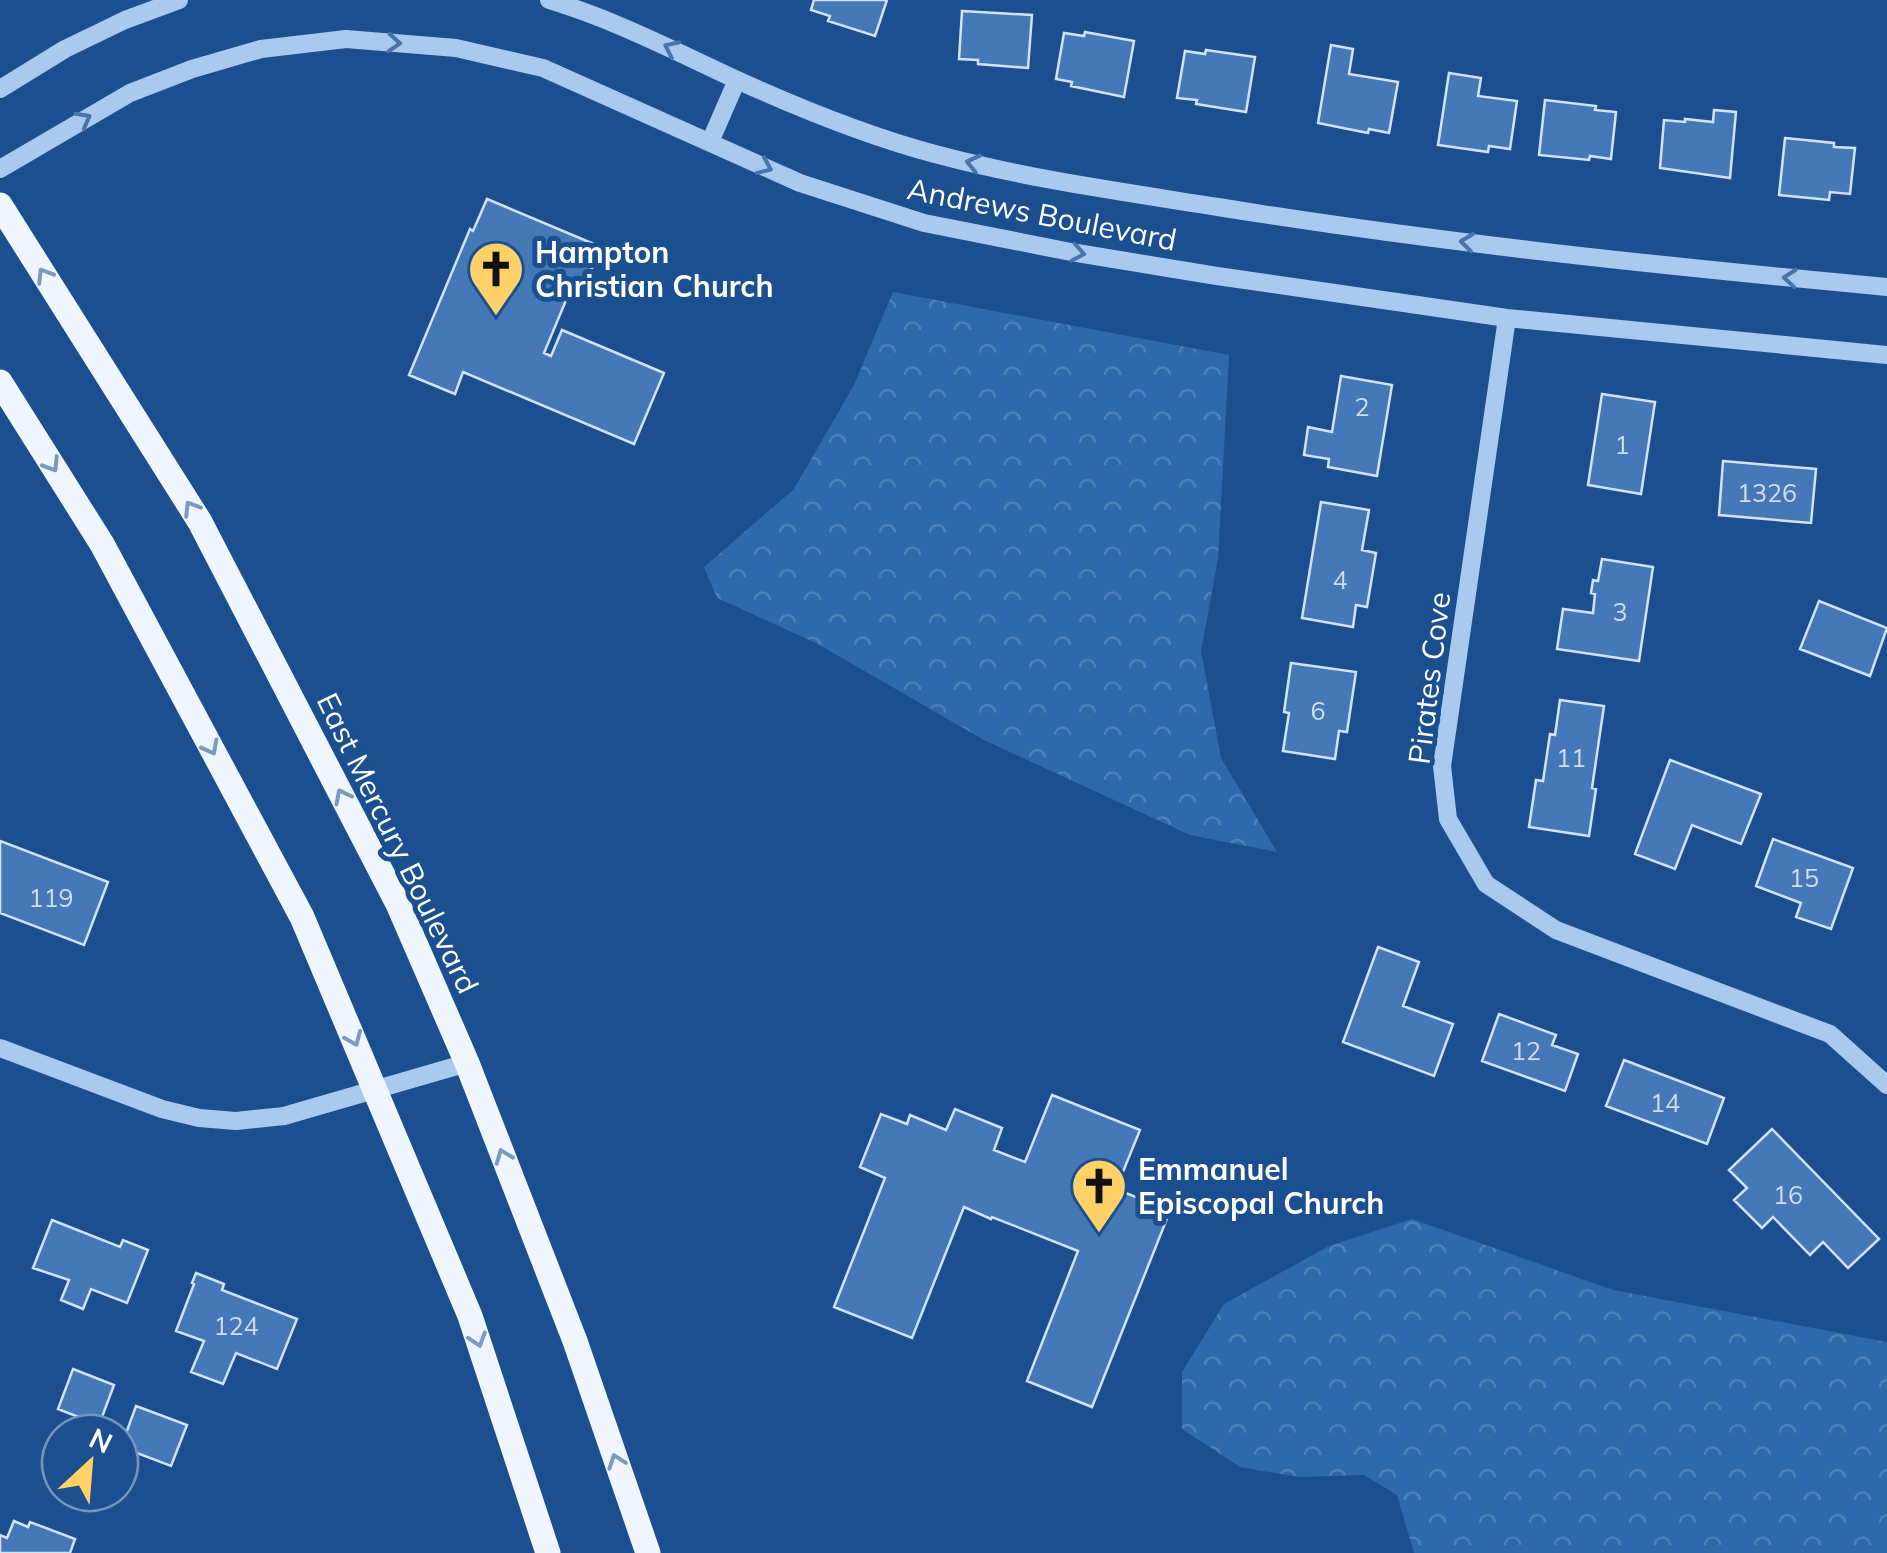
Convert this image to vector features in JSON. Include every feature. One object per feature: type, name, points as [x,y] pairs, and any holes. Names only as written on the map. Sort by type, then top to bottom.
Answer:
[{"type":"main road","name":"East Mercury Boulevard","points":[[0,205],[200,522],[398,904],[467,1063],[575,1342],[648,1553]]},
{"type":"main road","points":[[0,382],[102,544],[302,917],[470,1316],[548,1553]]},
{"type":"street","points":[[0,89],[65,49],[125,20],[180,0]]},
{"type":"street","name":"Andrews Boulevard","points":[[549,0],[625,27],[737,80],[866,133],[1050,181],[1421,236],[1887,287]]},
{"type":"street","name":"Andrews Boulevard","points":[[0,168],[130,93],[192,69],[261,49],[346,40],[456,48],[542,68],[800,183],[924,223],[1217,276],[1507,318],[1887,355]]},
{"type":"street","points":[[710,142],[737,80]]},
{"type":"street","name":"Pirates Cove","points":[[1507,318],[1442,766],[1448,818],[1486,884],[1556,930],[1830,1034],[1887,1085]]},
{"type":"street","points":[[0,1048],[162,1110],[236,1121],[284,1116],[467,1063]]},
{"type":"green space","points":[[893,292],[1229,355],[1218,559],[1201,651],[1221,758],[1277,852],[1190,835],[984,740],[816,643],[717,598],[704,567],[794,489],[854,385]]},
{"type":"green space","points":[[1412,1219],[1613,1290],[1887,1342],[1887,1553],[1414,1553],[1397,1495],[1364,1475],[1299,1477],[1240,1467],[1182,1429],[1182,1372],[1224,1304],[1329,1246]]},
{"type":"building","points":[[814,0],[887,0],[875,36],[828,21],[830,16],[811,10]]},
{"type":"building","points":[[962,11],[1032,15],[1028,68],[959,59]]},
{"type":"building","points":[[1085,32],[1134,41],[1124,97],[1056,79],[1064,33],[1084,36]]},
{"type":"building","points":[[1331,45],[1353,49],[1349,74],[1398,82],[1389,133],[1318,123]]},
{"type":"building","points":[[1206,50],[1255,57],[1246,112],[1177,98],[1185,51],[1205,54]]},
{"type":"building","points":[[1449,73],[1481,78],[1478,96],[1517,101],[1510,149],[1489,146],[1488,152],[1438,145]]},
{"type":"building","points":[[1545,100],[1616,112],[1611,159],[1539,155]]},
{"type":"building","points":[[1714,110],[1736,112],[1730,178],[1660,168],[1664,120],[1713,122]]},
{"type":"building","points":[[1785,138],[1855,148],[1850,194],[1830,192],[1829,200],[1779,195]]},
{"type":"building","name":"Hampton Christian Church","points":[[487,199],[601,247],[585,285],[574,281],[544,353],[551,356],[562,330],[664,373],[634,444],[463,372],[455,394],[409,375],[470,229],[473,231]]},
{"type":"building","points":[[1341,376],[1392,385],[1377,476],[1328,467],[1329,459],[1304,455],[1308,427],[1332,432]]},
{"type":"building","points":[[1602,394],[1655,402],[1641,494],[1588,485]]},
{"type":"building","points":[[1723,461],[1816,469],[1811,523],[1719,515]]},
{"type":"building","points":[[1321,502],[1369,510],[1362,550],[1376,553],[1367,607],[1356,605],[1353,627],[1302,618]]},
{"type":"building","points":[[1602,559],[1653,567],[1639,661],[1557,649],[1563,609],[1593,613],[1593,580],[1598,581]]},
{"type":"building","points":[[1819,601],[1887,628],[1870,676],[1800,649]]},
{"type":"building","points":[[1291,663],[1356,672],[1347,732],[1339,731],[1335,759],[1283,751]]},
{"type":"building","points":[[1560,700],[1604,706],[1589,836],[1529,827],[1536,780],[1543,781]]},
{"type":"building","points":[[1670,760],[1761,794],[1741,844],[1692,825],[1675,869],[1635,854]]},
{"type":"building","points":[[1773,839],[1853,868],[1831,929],[1796,917],[1801,903],[1756,886]]},
{"type":"building","points":[[0,841],[108,882],[84,945],[0,913]]},
{"type":"building","points":[[1378,947],[1419,962],[1403,1006],[1453,1024],[1434,1076],[1343,1042]]},
{"type":"building","points":[[1499,1014],[1556,1035],[1552,1045],[1578,1054],[1565,1091],[1482,1061]]},
{"type":"building","points":[[1624,1060],[1724,1098],[1707,1144],[1606,1106]]},
{"type":"building","name":"Emmanuel Episcopal Church","points":[[1052,1095],[1140,1130],[1116,1189],[1170,1211],[1092,1407],[1027,1381],[1078,1251],[992,1217],[964,1207],[912,1338],[834,1307],[885,1178],[860,1167],[881,1114],[907,1124],[910,1115],[946,1130],[955,1109],[1002,1128],[994,1150],[1025,1162]]},
{"type":"building","points":[[1772,1129],[1879,1239],[1848,1268],[1823,1242],[1810,1255],[1773,1217],[1762,1228],[1734,1200],[1747,1188],[1729,1170]]},
{"type":"building","points":[[52,1220],[120,1247],[123,1240],[148,1250],[127,1303],[91,1289],[83,1309],[61,1300],[69,1280],[33,1268]]},
{"type":"building","points":[[196,1273],[224,1284],[222,1290],[297,1319],[277,1369],[236,1353],[223,1384],[191,1372],[204,1341],[176,1331]]},
{"type":"building","points":[[73,1369],[114,1385],[104,1413],[68,1413],[58,1409]]},
{"type":"building","points":[[136,1406],[187,1425],[171,1466],[140,1454],[140,1413],[133,1413]]},
{"type":"building","points":[[14,1521],[28,1527],[30,1522],[75,1539],[70,1553],[0,1553],[0,1535],[7,1538]]},
{"type":"place","name":"Hampton Christian Church","points":[[496,318]]},
{"type":"place","name":"Emmanuel Episcopal Church","points":[[1099,1235]]}]
